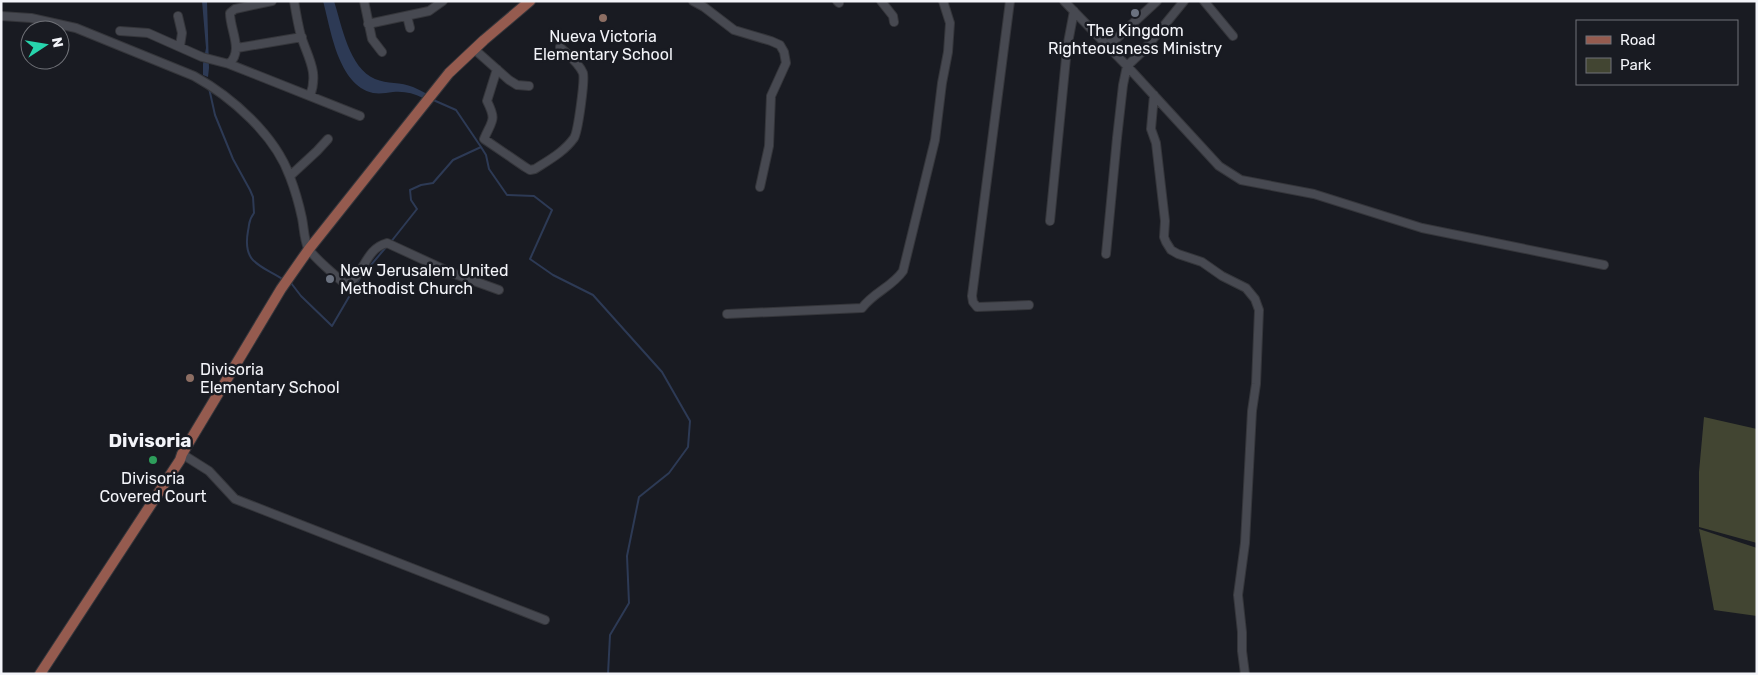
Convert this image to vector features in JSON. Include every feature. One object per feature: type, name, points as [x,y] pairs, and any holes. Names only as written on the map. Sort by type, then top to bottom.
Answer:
[{"type":"main road","points":[[40,674],[180,460],[281,289],[309,249],[449,73],[530,1]]},
{"type":"street","points":[[228,64],[233,60],[237,48],[230,13],[235,9],[272,1]]},
{"type":"street","points":[[294,1],[302,37],[309,54],[314,76],[310,96]]},
{"type":"street","points":[[364,1],[372,39],[382,52]]},
{"type":"street","points":[[368,24],[430,11],[443,1]]},
{"type":"street","points":[[693,1],[705,4],[734,30],[771,41],[780,46],[784,52],[786,63],[771,96],[769,146],[760,187]]},
{"type":"street","points":[[881,1],[893,16],[894,22]]},
{"type":"street","points":[[727,314],[862,308],[878,292],[896,281],[903,271],[935,140],[948,52],[950,23],[943,1]]},
{"type":"street","points":[[1010,1],[972,296],[977,306],[1029,305]]},
{"type":"street","points":[[1064,1],[1219,166],[1241,180],[1314,194],[1422,228],[1604,265]]},
{"type":"street","points":[[1106,45],[1117,38],[1157,1]]},
{"type":"street","points":[[1106,254],[1123,85],[1127,66],[1144,50],[1184,1]]},
{"type":"street","points":[[1204,1],[1233,36]]},
{"type":"street","points":[[1050,220],[1067,48],[1074,11]]},
{"type":"street","points":[[1,16],[31,18],[76,28],[207,83],[240,109],[276,150],[290,176],[301,211],[309,249],[344,283],[348,284],[354,279],[376,247],[387,243],[452,274],[499,290]]},
{"type":"street","points":[[178,16],[182,33],[180,46]]},
{"type":"street","points":[[407,16],[410,28]]},
{"type":"street","points":[[120,31],[143,32],[360,116]]},
{"type":"street","points":[[237,48],[302,37]]},
{"type":"street","points":[[497,69],[487,101],[493,116],[493,122],[484,139],[526,168],[534,169],[563,151],[576,135],[583,84],[582,72],[577,64],[560,47]]},
{"type":"street","points":[[474,49],[517,85],[529,86]]},
{"type":"street","points":[[1154,95],[1151,129],[1156,143],[1166,242],[1171,250],[1202,262],[1222,276],[1246,288],[1255,300],[1259,310],[1245,543],[1238,595],[1245,674]]},
{"type":"street","points":[[290,176],[317,152],[328,139]]},
{"type":"street","points":[[182,454],[209,470],[235,499],[544,620]]},
{"type":"green space","points":[[1704,417],[1757,429],[1757,543],[1699,527],[1699,472]]},
{"type":"green space","points":[[1699,529],[1757,548],[1757,616],[1714,610]]},
{"type":"water","points":[[202,1],[207,1],[208,77],[203,75],[206,48]]},
{"type":"water","points":[[323,1],[334,1],[348,45],[359,66],[366,74],[380,81],[408,85],[427,94],[423,98],[405,92],[373,93],[361,88],[344,68],[338,55]]},
{"type":"waterway","points":[[209,88],[215,115],[233,159],[253,197],[254,213],[249,223],[248,250],[255,262],[284,280]]},
{"type":"waterway","points":[[431,99],[456,110],[486,155],[489,169],[507,195],[534,196],[552,210],[530,259],[553,275],[593,295],[662,372],[690,421],[688,447],[669,473],[639,497],[627,556],[629,603],[610,635],[608,674]]},
{"type":"waterway","points":[[390,243],[417,209],[411,200],[410,190],[421,185],[433,183],[453,160],[481,147]]},
{"type":"waterway","points":[[291,283],[301,296],[332,326],[360,278],[387,246]]},
{"type":"place","name":"The Kingdom Righteousness Ministry","points":[[1135,13]]},
{"type":"place","name":"Nueva Victoria Elementary School","points":[[603,18]]},
{"type":"place","name":"New Jerusalem United Methodist Church","points":[[330,279]]},
{"type":"place","name":"Divisoria Elementary School","points":[[190,378]]},
{"type":"place","name":"Divisoria Covered Court","points":[[153,460]]},
{"type":"district","name":"Divisoria","points":[[150,440]]}]
